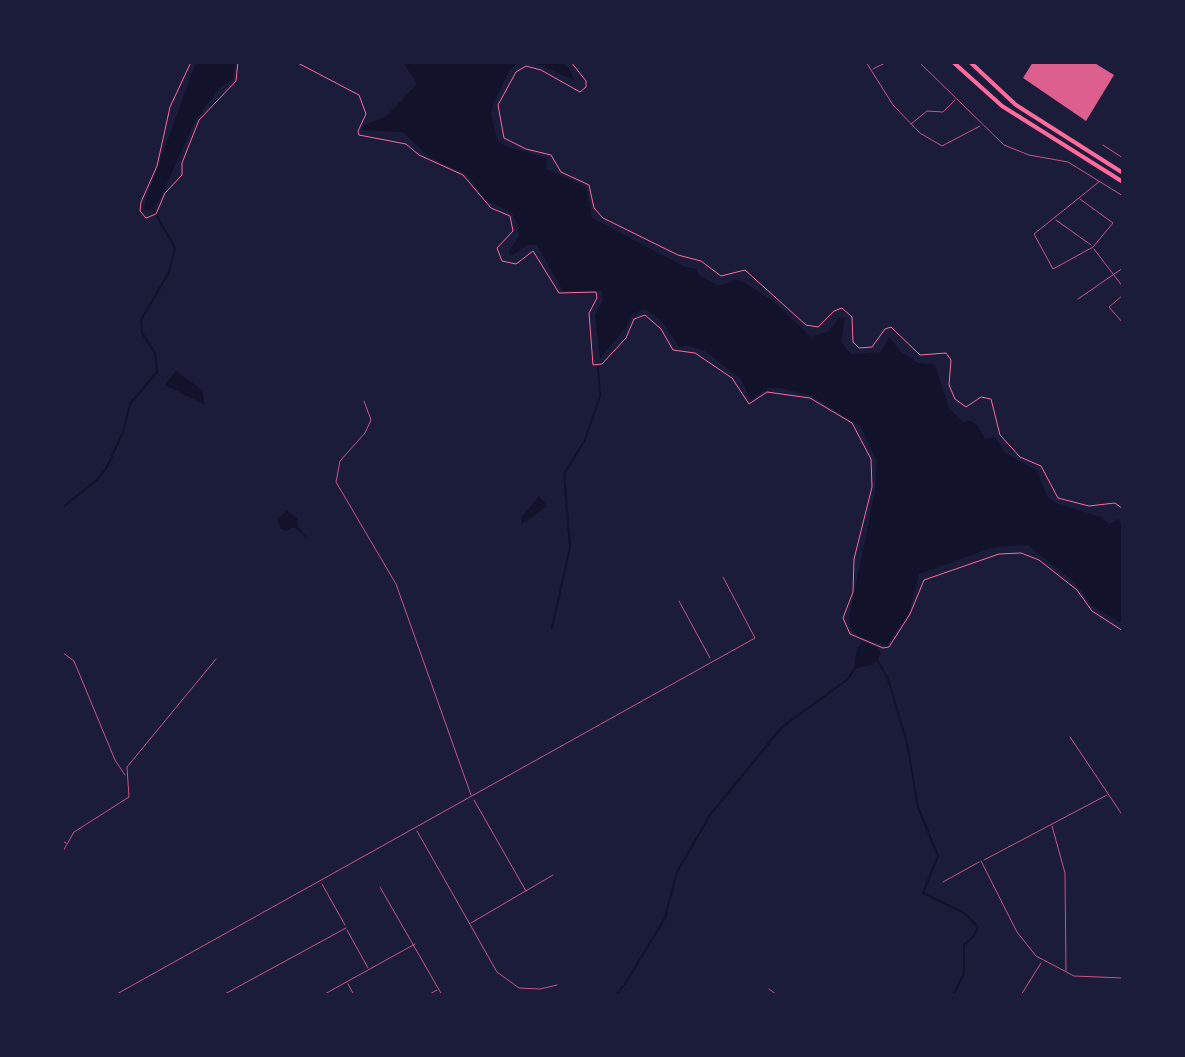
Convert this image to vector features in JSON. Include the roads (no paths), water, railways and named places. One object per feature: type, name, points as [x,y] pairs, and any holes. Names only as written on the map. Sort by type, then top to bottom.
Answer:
[{"type":"highway","points":[[953,62],[1002,106],[1123,182]]},
{"type":"highway","points":[[970,62],[1016,105],[1123,173]]},
{"type":"street","points":[[866,62],[911,124],[942,146],[980,126]]},
{"type":"street","points":[[871,71],[887,62]]},
{"type":"street","points":[[919,62],[980,126],[1011,149],[1068,162],[1123,196]]},
{"type":"street","points":[[911,124],[927,111],[943,112],[955,100]]},
{"type":"street","points":[[1103,145],[1123,158]]},
{"type":"street","points":[[1080,199],[1113,223],[1093,247],[1053,269],[1034,234],[1100,181]]},
{"type":"street","points":[[1054,218],[1093,247],[1123,287]]},
{"type":"street","points":[[1078,299],[1123,268]]},
{"type":"street","points":[[1123,295],[1109,307],[1123,323]]},
{"type":"street","points":[[364,401],[371,420],[365,433],[340,461],[336,482],[396,584],[472,797],[526,891]]},
{"type":"street","points":[[115,995],[755,638],[723,577]]},
{"type":"street","points":[[679,601],[711,661]]},
{"type":"street","points":[[62,652],[74,661],[115,760],[125,775],[129,797],[74,832],[62,853]]},
{"type":"street","points":[[125,775],[127,767],[216,659]]},
{"type":"street","points":[[1070,737],[1123,816]]},
{"type":"street","points":[[943,882],[1107,795]]},
{"type":"street","points":[[1052,826],[1065,873],[1066,974]]},
{"type":"street","points":[[416,829],[497,972],[519,988],[540,989],[557,985]]},
{"type":"street","points":[[62,841],[66,843]]},
{"type":"street","points":[[981,861],[1021,939],[1042,961],[1066,974],[1082,978],[1123,978]]},
{"type":"street","points":[[469,924],[553,875]]},
{"type":"street","points":[[321,882],[369,969]]},
{"type":"street","points":[[380,887],[442,995]]},
{"type":"street","points":[[223,995],[346,928]]},
{"type":"street","points":[[323,995],[415,944]]},
{"type":"street","points":[[1021,995],[1042,961]]},
{"type":"street","points":[[346,982],[354,995]]},
{"type":"street","points":[[515,995],[519,988]]},
{"type":"street","points":[[428,995],[439,989]]},
{"type":"street","points":[[769,989],[777,995]]},
{"type":"waterway","points":[[62,508],[98,479],[107,467],[123,432],[130,404],[157,372],[155,353],[142,333],[141,320],[169,272],[175,248],[153,209]]},
{"type":"waterway","points":[[552,628],[570,547],[564,474],[585,440],[600,396],[598,367]]},
{"type":"waterway","points":[[876,658],[888,679],[907,743],[918,807],[938,856],[923,893],[964,913],[978,927],[964,945],[964,974],[953,995]]},
{"type":"waterway","points":[[625,984],[665,918],[677,872],[710,815],[782,727],[848,679],[856,666]]},
{"type":"waterway","points":[[617,995],[623,986]]}]
